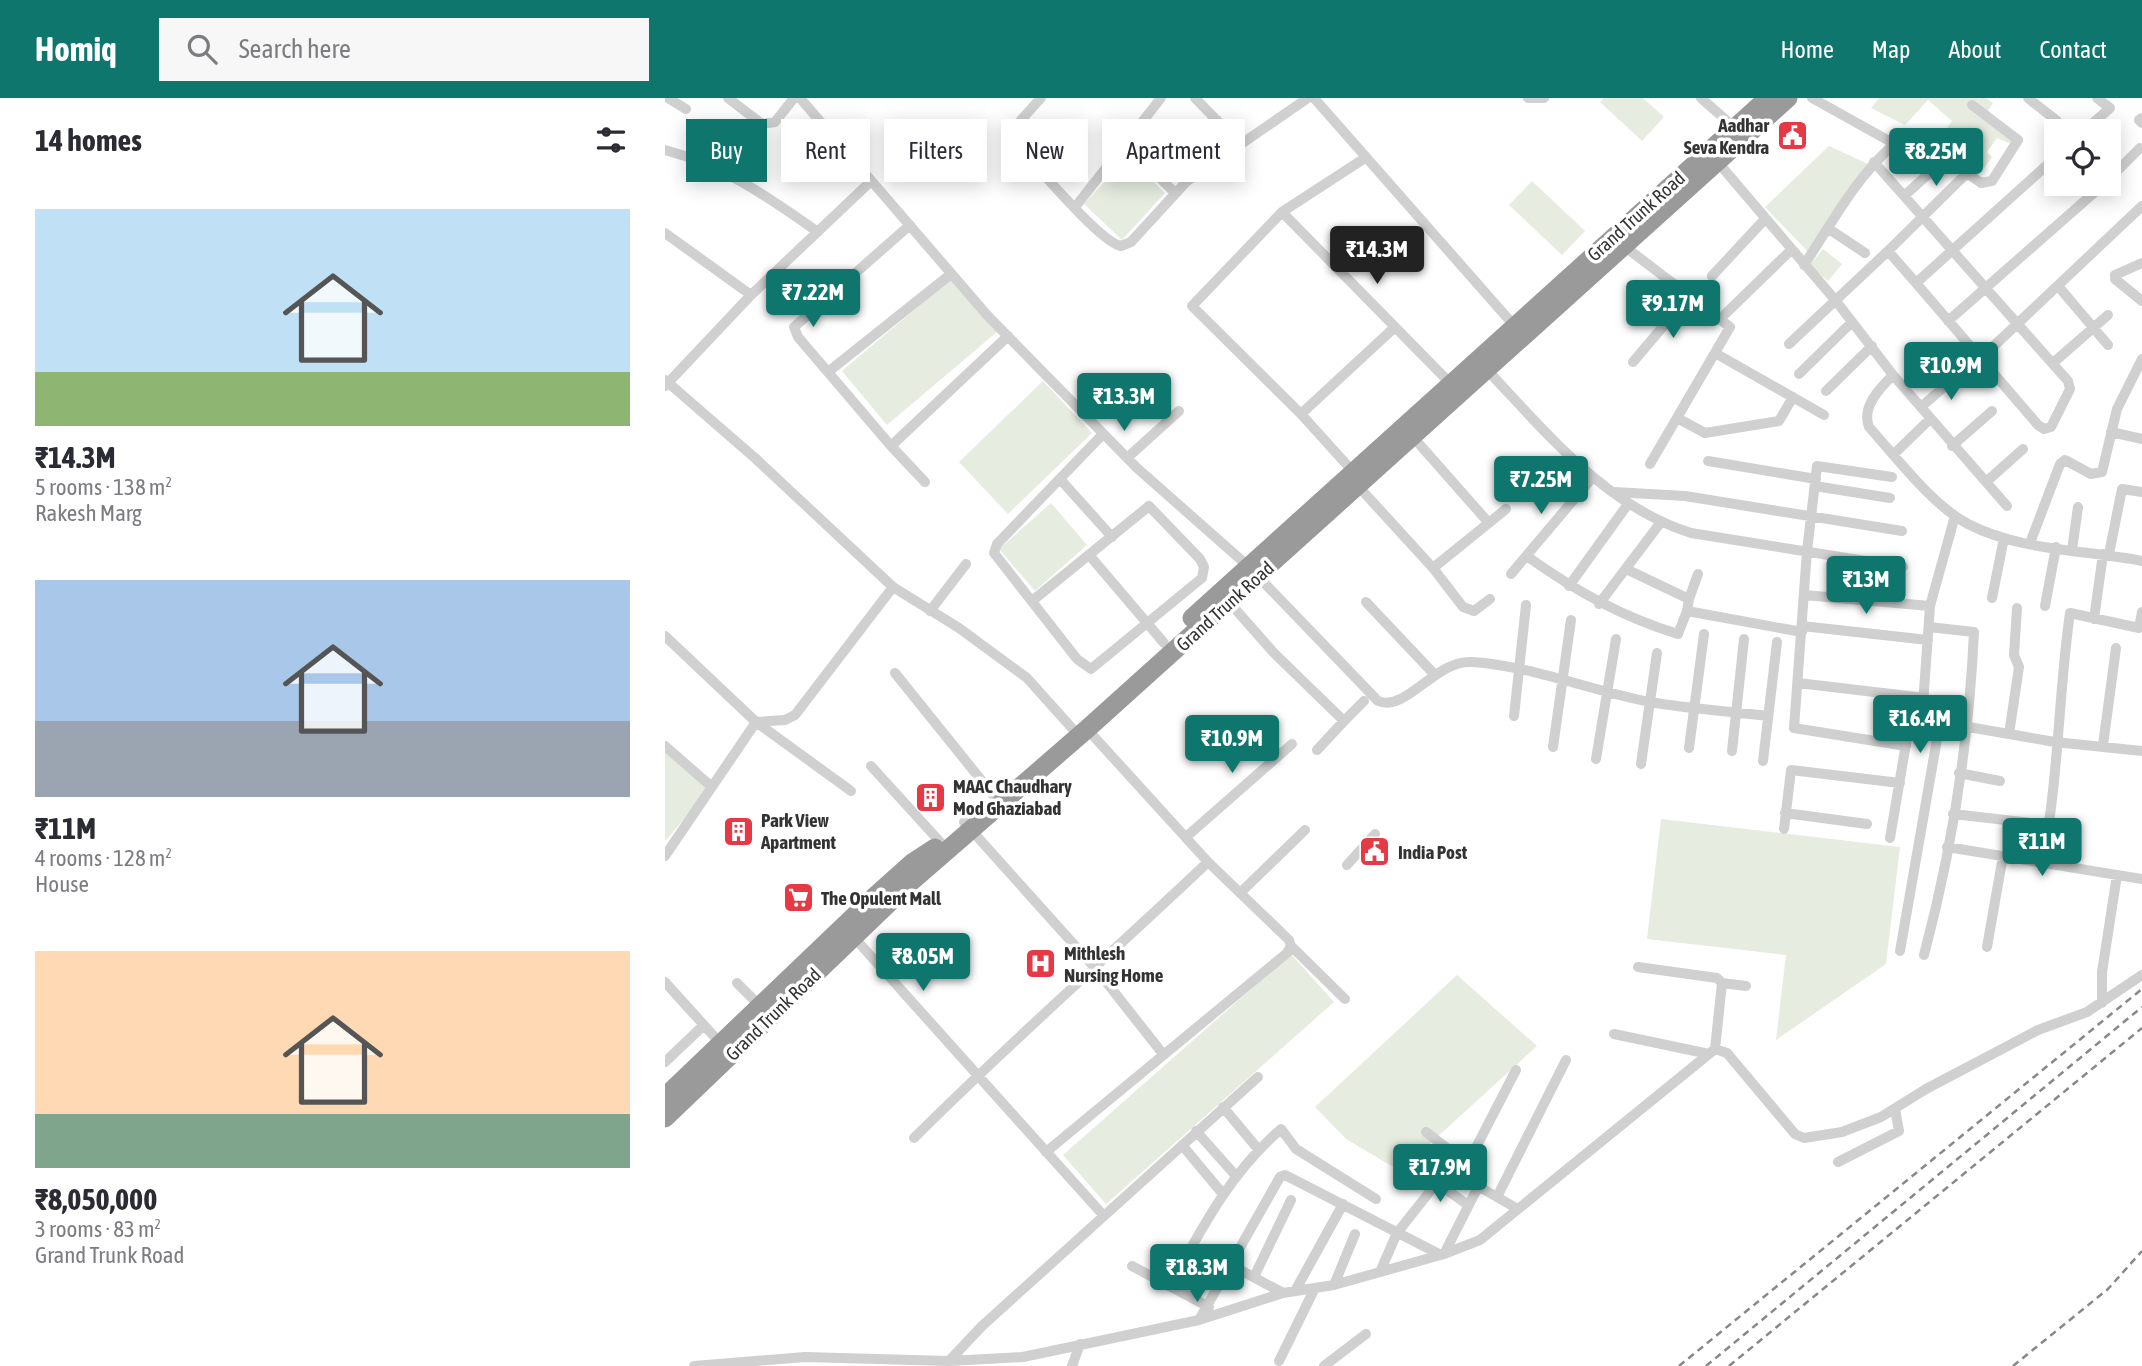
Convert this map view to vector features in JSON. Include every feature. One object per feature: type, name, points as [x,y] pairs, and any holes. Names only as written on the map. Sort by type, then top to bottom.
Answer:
[{"type":"highway","name":"Grand Trunk Road","points":[[1358,480],[1450,383],[1624,246],[1713,157],[1735,128],[1768,98]]},
{"type":"highway","name":"Grand Trunk Road","points":[[665,1118],[850,931],[912,863],[968,826],[994,796],[1079,730],[1164,643],[1413,437],[1487,370],[1519,331],[1713,157],[1788,98]]},
{"type":"highway","name":"Grand Trunk Road","points":[[665,1097],[761,1007],[1229,602],[1253,571]]},
{"type":"street","points":[[668,98],[686,109]]},
{"type":"street","points":[[728,98],[762,124],[775,122],[794,98]]},
{"type":"street","points":[[800,98],[951,274],[1008,336],[1103,435],[1253,571],[1378,701],[1397,702],[1455,662],[1472,662],[1563,680],[1650,702],[1768,716]]},
{"type":"street","points":[[1022,119],[1041,98]]},
{"type":"street","points":[[1145,119],[1161,98]]},
{"type":"street","points":[[1195,98],[1216,119]]},
{"type":"street","points":[[1245,139],[1308,98]]},
{"type":"street","points":[[1314,98],[1519,331]]},
{"type":"street","points":[[1528,98],[1544,98]]},
{"type":"street","points":[[1701,98],[1735,128]]},
{"type":"street","points":[[1804,265],[1874,162],[1891,147],[1891,142],[1812,98]]},
{"type":"street","points":[[2028,98],[2054,119]]},
{"type":"street","points":[[2097,98],[2110,108],[2098,119]]},
{"type":"street","points":[[1912,134],[1981,183],[1992,181],[2018,140],[1972,105]]},
{"type":"street","points":[[2142,118],[2139,121],[2142,123]]},
{"type":"street","points":[[2121,167],[2140,148]]},
{"type":"street","points":[[665,150],[703,161],[736,177],[818,232]]},
{"type":"street","points":[[1713,157],[1836,301],[1893,376],[2007,506]]},
{"type":"street","points":[[1904,195],[1946,158]]},
{"type":"street","points":[[1365,159],[1282,212],[1192,306],[1301,414],[1463,607],[1473,611],[1490,599]]},
{"type":"street","points":[[1874,162],[1954,249],[2068,381],[2070,389],[2051,427],[2044,429],[1888,251]]},
{"type":"street","points":[[1916,283],[2044,168]]},
{"type":"street","points":[[1076,206],[1102,173]]},
{"type":"street","points":[[1789,344],[1968,173]]},
{"type":"street","points":[[871,181],[751,295],[666,383],[755,458],[893,587],[1004,659],[1047,696],[1345,999]]},
{"type":"street","points":[[1053,182],[1110,241],[1121,246],[1131,242],[1175,193],[1189,182]]},
{"type":"street","points":[[1164,182],[1175,193]]},
{"type":"street","points":[[1948,321],[2090,196]]},
{"type":"street","points":[[1980,359],[2142,206]]},
{"type":"street","points":[[1282,212],[1450,383]]},
{"type":"street","points":[[1712,276],[1765,219]]},
{"type":"street","points":[[910,225],[794,327],[798,337],[925,482]]},
{"type":"street","points":[[1829,229],[1865,253]]},
{"type":"street","points":[[665,233],[751,295]]},
{"type":"street","points":[[1624,246],[1730,327],[1650,464]]},
{"type":"street","points":[[1719,320],[1791,250]]},
{"type":"street","points":[[2142,263],[2115,275],[2115,279],[2142,301]]},
{"type":"street","points":[[828,372],[951,274]]},
{"type":"street","points":[[2058,286],[2108,345]]},
{"type":"street","points":[[1633,362],[1688,297]]},
{"type":"street","points":[[2053,363],[2108,316]]},
{"type":"street","points":[[1799,374],[1853,322]]},
{"type":"street","points":[[1301,414],[1395,327]]},
{"type":"street","points":[[891,446],[1008,336]]},
{"type":"street","points":[[1826,391],[1872,346]]},
{"type":"street","points":[[1715,353],[1824,415]]},
{"type":"street","points":[[2030,543],[2060,464],[2065,460],[2091,474],[2102,472],[2111,432],[2129,382],[2142,359]]},
{"type":"street","points":[[1487,370],[1593,478],[1628,504],[1661,522],[1691,533],[1903,567]]},
{"type":"street","points":[[1921,407],[1960,373]]},
{"type":"street","points":[[1893,376],[1874,396],[1866,418],[1868,426],[1955,516],[2004,538],[2142,561]]},
{"type":"street","points":[[2129,382],[2142,384]]},
{"type":"street","points":[[1677,418],[1705,433],[1767,424],[1779,421],[1793,397]]},
{"type":"street","points":[[1127,458],[1179,411]]},
{"type":"street","points":[[1952,446],[1992,411]]},
{"type":"street","points":[[1894,454],[1930,419]]},
{"type":"street","points":[[2111,432],[2142,439]]},
{"type":"street","points":[[1103,435],[997,544],[994,553],[1077,659],[1091,669],[1202,578],[1204,567],[1149,506]]},
{"type":"street","points":[[1413,437],[1488,522]]},
{"type":"street","points":[[1986,482],[2023,449]]},
{"type":"street","points":[[1524,496],[1571,458]]},
{"type":"street","points":[[1708,461],[1890,498]]},
{"type":"street","points":[[1892,477],[1817,466],[1807,551],[1794,728],[1906,746]]},
{"type":"street","points":[[1511,574],[1593,478]]},
{"type":"street","points":[[1060,480],[1112,537]]},
{"type":"street","points":[[2094,620],[2122,489],[2142,492]]},
{"type":"street","points":[[1032,601],[1090,556],[1163,492]]},
{"type":"street","points":[[1611,492],[1685,496],[1811,514],[1902,531]]},
{"type":"street","points":[[1569,586],[1628,504]]},
{"type":"street","points":[[2072,550],[2078,507]]},
{"type":"street","points":[[1433,568],[1506,509]]},
{"type":"street","points":[[1923,719],[1930,606],[1955,516]]},
{"type":"street","points":[[1599,604],[1661,522]]},
{"type":"street","points":[[1992,598],[2004,538]]},
{"type":"street","points":[[2045,606],[2056,547]]},
{"type":"street","points":[[1090,556],[1164,643]]},
{"type":"street","points":[[1528,557],[1599,604],[1678,634],[1698,574]]},
{"type":"street","points":[[930,611],[966,564]]},
{"type":"street","points":[[1626,569],[1688,605],[1802,629],[1928,640]]},
{"type":"street","points":[[756,722],[785,720],[795,715],[893,587]]},
{"type":"street","points":[[1804,595],[1930,606]]},
{"type":"street","points":[[1366,601],[1434,674]]},
{"type":"street","points":[[1229,602],[1274,653],[1344,721]]},
{"type":"street","points":[[1514,716],[1526,605]]},
{"type":"street","points":[[2009,734],[2019,667],[2014,655],[2017,608]]},
{"type":"street","points":[[2042,862],[2050,825],[2055,742],[2070,613],[2139,628],[2142,612]]},
{"type":"street","points":[[1553,747],[1571,620]]},
{"type":"street","points":[[1924,955],[1947,848],[1967,727],[1974,632],[1929,627]]},
{"type":"street","points":[[1689,748],[1704,634]]},
{"type":"street","points":[[665,636],[756,722],[851,791]]},
{"type":"street","points":[[1596,759],[1616,639]]},
{"type":"street","points":[[1732,751],[1744,639]]},
{"type":"street","points":[[1763,761],[1777,642]]},
{"type":"street","points":[[2103,746],[2116,648]]},
{"type":"street","points":[[1641,764],[1657,653]]},
{"type":"street","points":[[895,673],[994,796]]},
{"type":"street","points":[[1797,683],[1925,698]]},
{"type":"street","points":[[1317,750],[1364,701]]},
{"type":"street","points":[[1891,838],[1912,720],[1923,719],[2055,742],[2142,751]]},
{"type":"street","points":[[665,856],[756,722]]},
{"type":"street","points":[[1900,951],[1940,722]]},
{"type":"street","points":[[1186,837],[1292,744]]},
{"type":"street","points":[[665,746],[712,787]]},
{"type":"street","points":[[871,766],[941,843]]},
{"type":"street","points":[[1784,829],[1791,770],[1900,783]]},
{"type":"street","points":[[1959,773],[2000,781]]},
{"type":"street","points":[[1785,813],[1867,824]]},
{"type":"street","points":[[1953,814],[2050,825]]},
{"type":"street","points":[[968,826],[1096,969],[1163,1054]]},
{"type":"street","points":[[1240,893],[1305,830]]},
{"type":"street","points":[[1347,865],[1375,834]]},
{"type":"street","points":[[1947,848],[2142,879]]},
{"type":"street","points":[[1987,947],[2003,856]]},
{"type":"street","points":[[914,1138],[976,1076],[1096,969],[1208,862]]},
{"type":"street","points":[[2102,1003],[2102,972],[2117,875]]},
{"type":"street","points":[[850,931],[976,1076],[1104,1216]]},
{"type":"street","points":[[1046,1152],[1291,947]]},
{"type":"street","points":[[1638,967],[1717,978],[1722,983],[1746,986]]},
{"type":"street","points":[[1614,1034],[1727,1053],[1787,1128],[1804,1138],[1842,1132],[1895,1109],[2003,1048],[2102,1003],[2142,975]]},
{"type":"street","points":[[665,982],[722,1044]]},
{"type":"street","points":[[737,983],[761,1007]]},
{"type":"street","points":[[694,1366],[805,1357],[949,1361],[1023,1357],[1199,1320],[1289,1292],[1334,1285],[1474,1244],[1516,1208],[1661,1096],[1712,1051],[1722,983]]},
{"type":"street","points":[[665,1062],[704,1025]]},
{"type":"street","points":[[1497,1197],[1566,1060]]},
{"type":"street","points":[[1380,1272],[1397,1233],[1437,1183],[1463,1160],[1516,1070]]},
{"type":"street","points":[[949,1361],[982,1326],[1258,1077]]},
{"type":"street","points":[[1223,1107],[1258,1149]]},
{"type":"street","points":[[1838,1162],[1899,1131],[1895,1109]]},
{"type":"street","points":[[1170,1286],[1222,1193],[1258,1149],[1281,1129],[1296,1149],[1376,1199]]},
{"type":"street","points":[[1196,1131],[1236,1175]]},
{"type":"street","points":[[1426,1132],[1475,1170],[1471,1182],[1516,1208]]},
{"type":"street","points":[[1182,1144],[1222,1193]]},
{"type":"street","points":[[1407,1169],[1437,1183],[1468,1205]]},
{"type":"street","points":[[1199,1320],[1209,1307],[1280,1177],[1290,1176],[1397,1233],[1443,1254]]},
{"type":"street","points":[[1443,1254],[1478,1187]]},
{"type":"street","points":[[1254,1277],[1291,1200]]},
{"type":"street","points":[[1289,1292],[1343,1205]]},
{"type":"street","points":[[1334,1285],[1356,1234]]},
{"type":"street","points":[[1231,1265],[1289,1292]]},
{"type":"street","points":[[1132,1266],[1209,1307]]},
{"type":"street","points":[[1279,1361],[1315,1288]]},
{"type":"street","points":[[1324,1366],[1366,1334]]},
{"type":"street","points":[[1072,1366],[1080,1344]]},
{"type":"shaded area","points":[[1604,98],[1643,98],[1664,117],[1642,141],[1600,102]]},
{"type":"shaded area","points":[[1879,98],[1986,98],[1993,103],[1984,117],[2014,138],[2011,144],[1997,138],[1987,152],[1992,157],[1984,168],[1943,134],[1952,121],[1928,100],[1905,125],[1871,108]]},
{"type":"shaded area","points":[[1829,146],[1868,164],[1808,252],[1765,207]]},
{"type":"shaded area","points":[[1532,181],[1585,231],[1562,255],[1509,205]]},
{"type":"shaded area","points":[[1104,182],[1153,182],[1165,193],[1122,240],[1084,204]]},
{"type":"shaded area","points":[[1823,249],[1842,264],[1828,281],[1809,266]]},
{"type":"shaded area","points":[[952,278],[997,332],[887,425],[842,371]]},
{"type":"shaded area","points":[[1043,381],[1092,433],[1008,514],[959,462]]},
{"type":"shaded area","points":[[1051,503],[1087,545],[1035,591],[999,549]]},
{"type":"shaded area","points":[[665,744],[712,787],[665,841]]},
{"type":"shaded area","points":[[1661,819],[1900,847],[1886,964],[1776,1040],[1786,955],[1647,939]]},
{"type":"shaded area","points":[[1291,954],[1334,1002],[1106,1204],[1063,1155]]},
{"type":"shaded area","points":[[1457,975],[1537,1046],[1400,1171],[1346,1139],[1315,1107]]},
{"type":"railway","points":[[1679,1366],[2142,989]]},
{"type":"railway","points":[[1706,1366],[2142,1007]]},
{"type":"railway","points":[[1729,1366],[2142,1028]]},
{"type":"railway","points":[[2013,1366],[2108,1289],[2142,1251]]},
{"type":"place","name":"Aadhar Seva Kendra","points":[[1792,136]]},
{"type":"place","name":"MAAC Chaudhary Mod Ghaziabad","points":[[930,797]]},
{"type":"place","name":"Park View Apartment","points":[[738,831]]},
{"type":"place","name":"India Post","points":[[1375,852]]},
{"type":"place","name":"The Opulent Mall","points":[[798,898]]},
{"type":"place","name":"Mithlesh Nursing Home","points":[[1041,964]]}]
